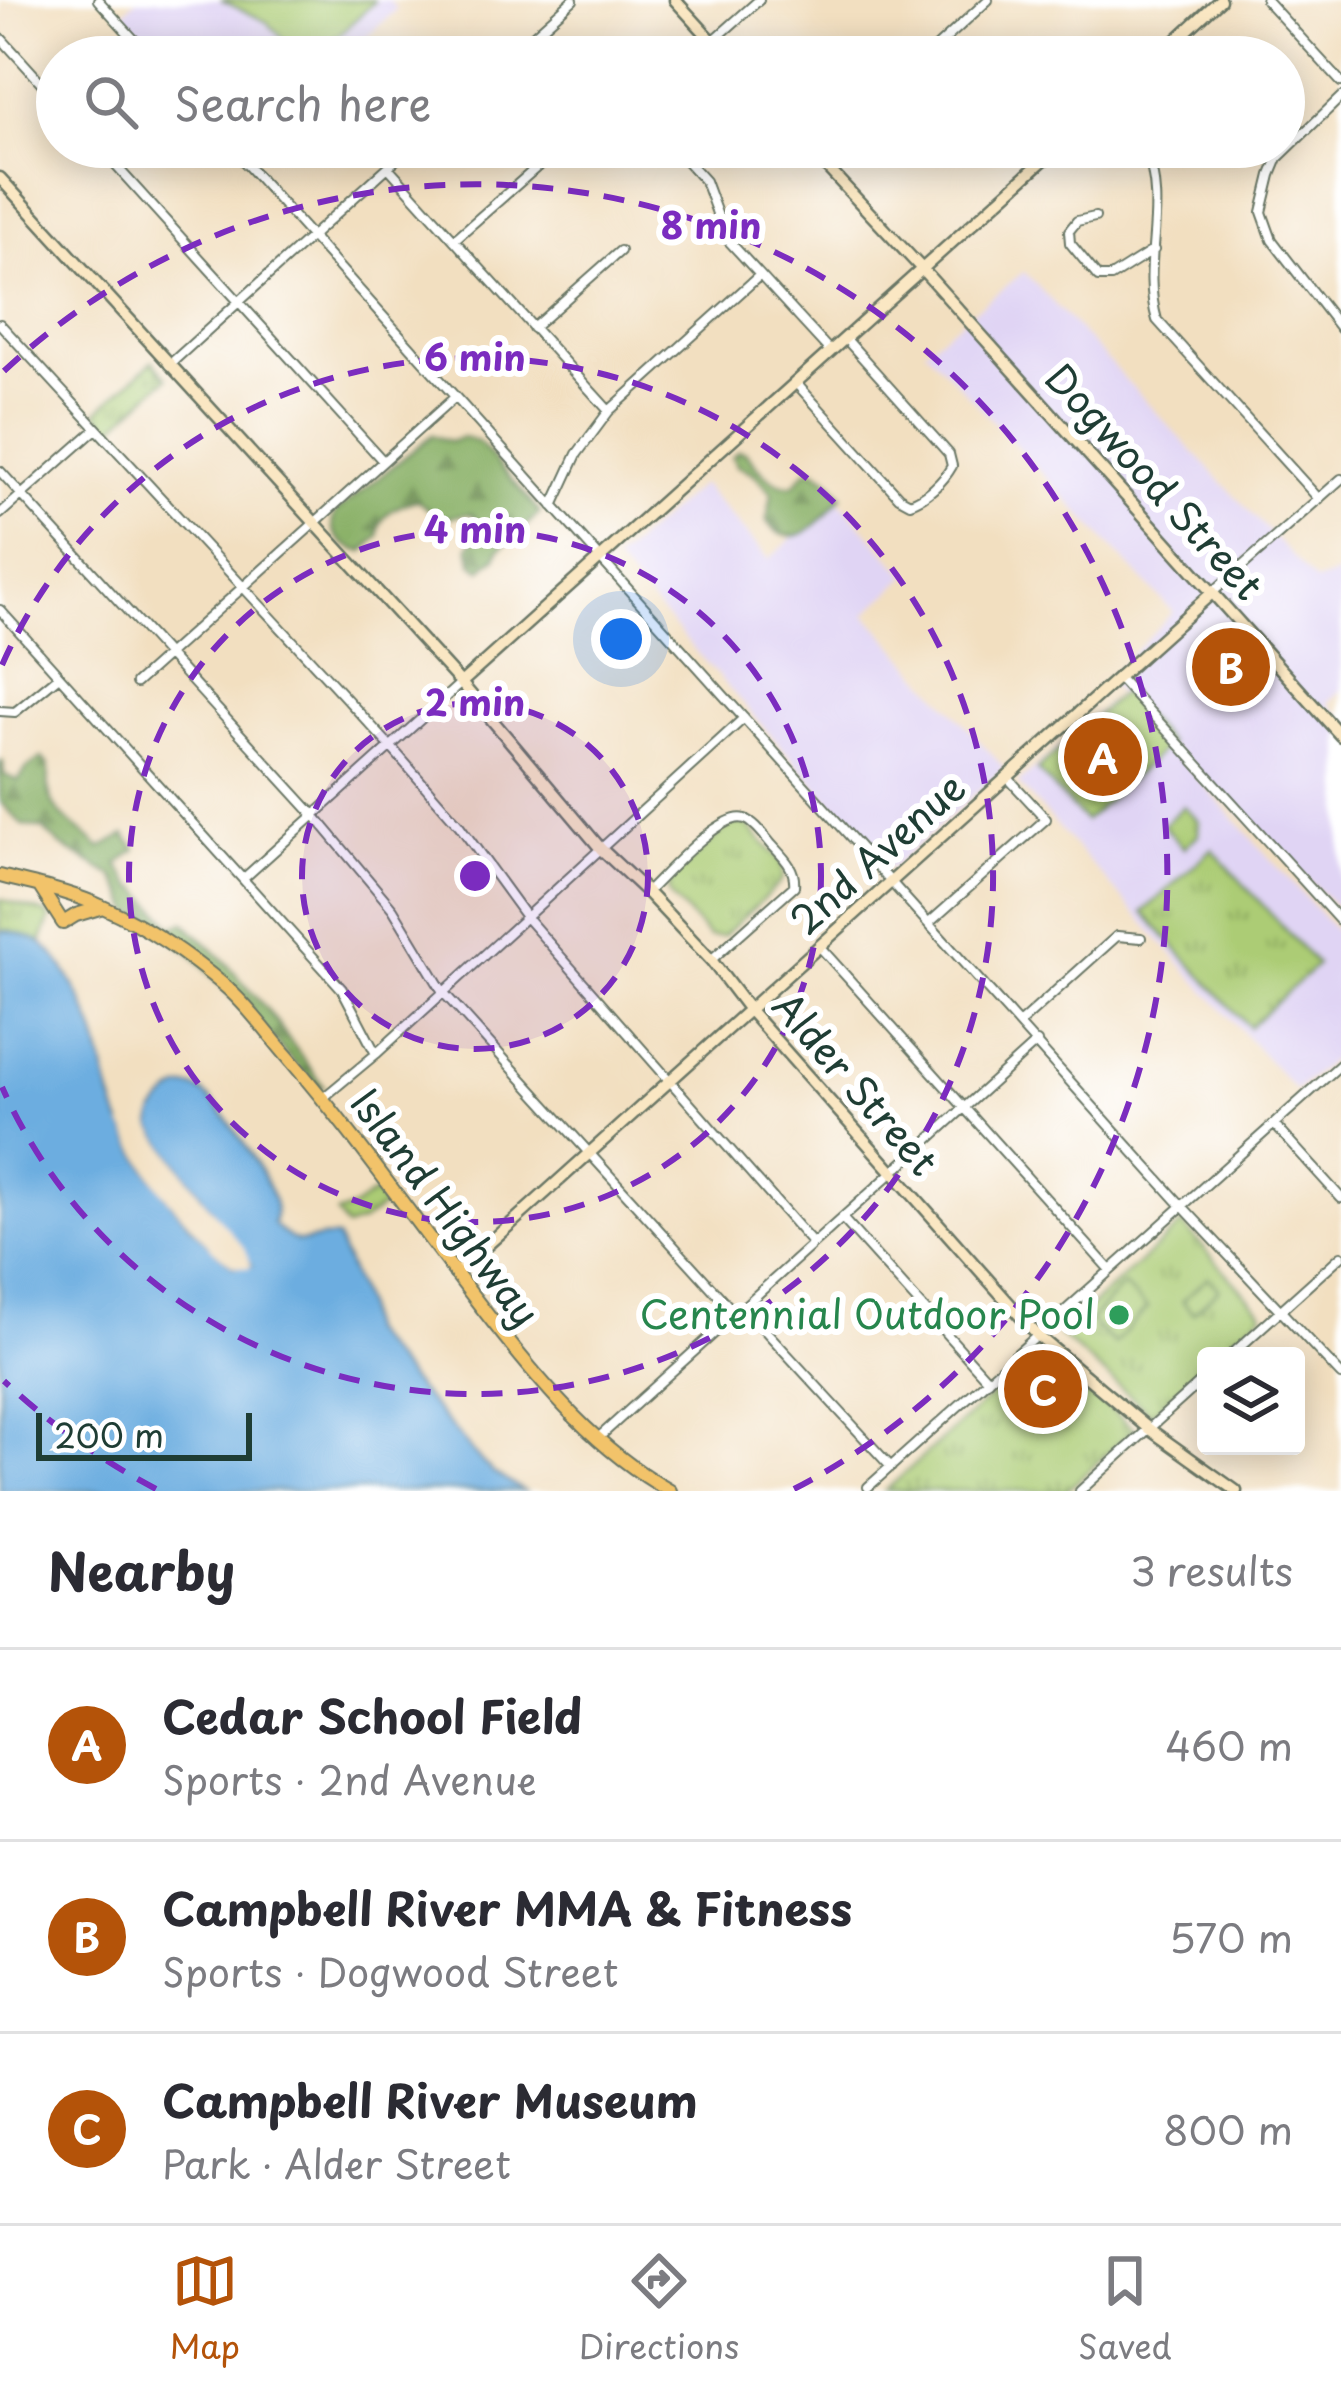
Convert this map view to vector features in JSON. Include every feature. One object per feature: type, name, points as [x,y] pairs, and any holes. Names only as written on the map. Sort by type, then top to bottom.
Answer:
[{"type":"main road","name":"Island Highway","points":[[0,876],[104,907],[227,988],[323,1098],[540,1380],[596,1440],[670,1491]]},
{"type":"main road","points":[[39,886],[63,923],[104,907]]},
{"type":"street","points":[[98,0],[131,36]]},
{"type":"street","points":[[533,36],[573,0]]},
{"type":"street","points":[[675,0],[708,36]]},
{"type":"street","points":[[719,36],[759,0]]},
{"type":"street","points":[[949,36],[988,0]]},
{"type":"street","points":[[1181,36],[1220,0]]},
{"type":"street","points":[[1266,0],[1299,36]]},
{"type":"street","points":[[0,37],[36,77]]},
{"type":"street","points":[[1305,43],[1341,82]]},
{"type":"street","points":[[1305,132],[1341,98]]},
{"type":"street","points":[[118,168],[383,461]]},
{"type":"street","points":[[250,168],[1182,1206],[1341,1375]]},
{"type":"street","points":[[169,365],[386,168]]},
{"type":"street","points":[[390,168],[609,411]]},
{"type":"street","points":[[454,240],[536,168]]},
{"type":"street","points":[[693,168],[705,181],[726,238],[830,351]]},
{"type":"street","name":"Dogwood Street","points":[[827,168],[1341,736]]},
{"type":"street","points":[[243,879],[1035,168]]},
{"type":"street","points":[[1153,168],[1157,203],[1150,297],[1157,320],[1319,499]]},
{"type":"street","points":[[1274,168],[1262,212],[1272,240],[1341,329]]},
{"type":"street","name":"Alder Street","points":[[0,178],[461,683],[601,849],[711,960],[749,1010],[1038,1336],[1148,1429],[1236,1491]]},
{"type":"street","points":[[1095,218],[1077,221],[1069,231],[1070,243],[1098,277],[1111,277],[1154,250]]},
{"type":"street","points":[[533,328],[620,250]]},
{"type":"street","points":[[553,506],[577,454],[609,411],[760,275]]},
{"type":"street","points":[[0,325],[391,747],[459,825],[526,917],[813,1244]]},
{"type":"street","points":[[795,382],[899,497],[910,503],[932,490],[952,466],[949,454],[845,338]]},
{"type":"street","points":[[136,683],[454,398]]},
{"type":"street","points":[[0,514],[95,430]]},
{"type":"street","points":[[0,471],[314,815],[393,909],[443,992],[730,1308],[750,1313],[891,1467]]},
{"type":"street","name":"2nd Avenue","points":[[455,1274],[1341,479]]},
{"type":"street","points":[[0,610],[342,989],[376,1054]]},
{"type":"street","points":[[0,711],[15,712],[59,676]]},
{"type":"street","points":[[1119,678],[1341,922]]},
{"type":"street","points":[[323,1098],[744,718]]},
{"type":"street","points":[[929,923],[1046,819],[1008,778]]},
{"type":"street","points":[[647,892],[720,823],[737,817],[749,820],[784,858],[795,875],[794,886],[711,960]]},
{"type":"street","points":[[1020,1023],[1118,937],[1141,938]]},
{"type":"street","points":[[820,947],[1111,1270]]},
{"type":"street","points":[[596,1440],[1037,1042]]},
{"type":"street","points":[[868,1487],[1341,1064]]},
{"type":"street","points":[[1274,1124],[1341,1198]]},
{"type":"street","points":[[842,1218],[988,1380]]},
{"type":"street","points":[[1240,1347],[1341,1256]]},
{"type":"street","points":[[1080,1491],[1197,1385]]},
{"type":"shaded area","points":[[136,0],[389,0],[397,9],[368,36],[143,36],[122,13]]},
{"type":"shaded area","points":[[1024,272],[1316,582],[1341,577],[1341,689],[1328,703],[1341,717],[1341,912],[1154,730],[1341,937],[1341,1051],[1296,1091],[1018,783],[1118,693],[1106,681],[1173,612],[925,349]]},
{"type":"shaded area","points":[[701,484],[769,559],[837,498],[907,576],[866,614],[1004,768],[891,869],[615,561]]},
{"type":"green space","points":[[221,0],[374,2],[338,36],[281,36],[267,22]]},
{"type":"green space","points":[[153,361],[167,378],[111,429],[97,412]]},
{"type":"green space","points":[[432,435],[450,442],[463,437],[478,442],[540,513],[481,570],[473,563],[469,546],[480,534],[472,514],[443,517],[416,500],[409,502],[385,517],[379,536],[364,551],[350,547],[334,532],[337,511]]},
{"type":"green space","points":[[738,451],[786,485],[794,485],[813,469],[842,496],[807,531],[787,536],[767,521],[772,493],[752,472],[737,466],[732,457]]},
{"type":"green space","points":[[1122,692],[1169,744],[1085,821],[1037,770]]},
{"type":"green space","points":[[42,758],[48,765],[49,792],[59,812],[100,848],[125,835],[136,849],[118,865],[133,887],[173,927],[184,922],[222,958],[324,1087],[317,1086],[189,952],[130,910],[113,876],[61,846],[43,829],[23,825],[0,802],[0,762],[4,775],[18,781]]},
{"type":"green space","points":[[1184,806],[1199,822],[1198,835],[1184,848],[1163,825]]},
{"type":"green space","points":[[736,822],[747,825],[782,862],[783,877],[723,936],[709,937],[668,890],[672,878]]},
{"type":"green space","points":[[1212,849],[1317,965],[1249,1027],[1143,912]]},
{"type":"green space","points":[[0,899],[48,914],[40,945],[7,930],[0,932]]},
{"type":"green space","points":[[374,1193],[384,1206],[346,1228],[337,1214]]},
{"type":"green space","points":[[1182,1224],[1263,1313],[1225,1347],[1197,1347],[1197,1372],[1151,1414],[1059,1335]]},
{"type":"green space","points":[[1208,1277],[1219,1289],[1193,1313],[1182,1301]]},
{"type":"green space","name":"Centennial Outdoor Pool","points":[[1123,1285],[1147,1308],[1114,1344],[1090,1321]]},
{"type":"green space","points":[[1042,1350],[1134,1429],[1066,1491],[885,1491]]},
{"type":"water","points":[[0,932],[41,943],[67,973],[93,1028],[124,1128],[185,1220],[233,1266],[251,1265],[153,1129],[156,1110],[172,1094],[194,1088],[216,1106],[254,1159],[271,1193],[273,1224],[298,1241],[337,1238],[364,1306],[367,1331],[478,1458],[524,1491],[0,1491]]},
{"type":"pier","points":[[154,1112],[153,1129],[246,1250],[248,1268],[233,1266],[213,1250],[161,1191],[122,1125],[128,1123],[183,1208],[217,1245],[236,1261],[245,1262],[148,1132],[147,1115]]},
{"type":"place","name":"Campbell River MMA & Fitness","points":[[1231,667]]},
{"type":"place","name":"Cedar School Field","points":[[1103,757]]},
{"type":"place","name":"Centennial Outdoor Pool","points":[[1119,1315]]},
{"type":"place","name":"Campbell River Museum","points":[[1043,1389]]}]
